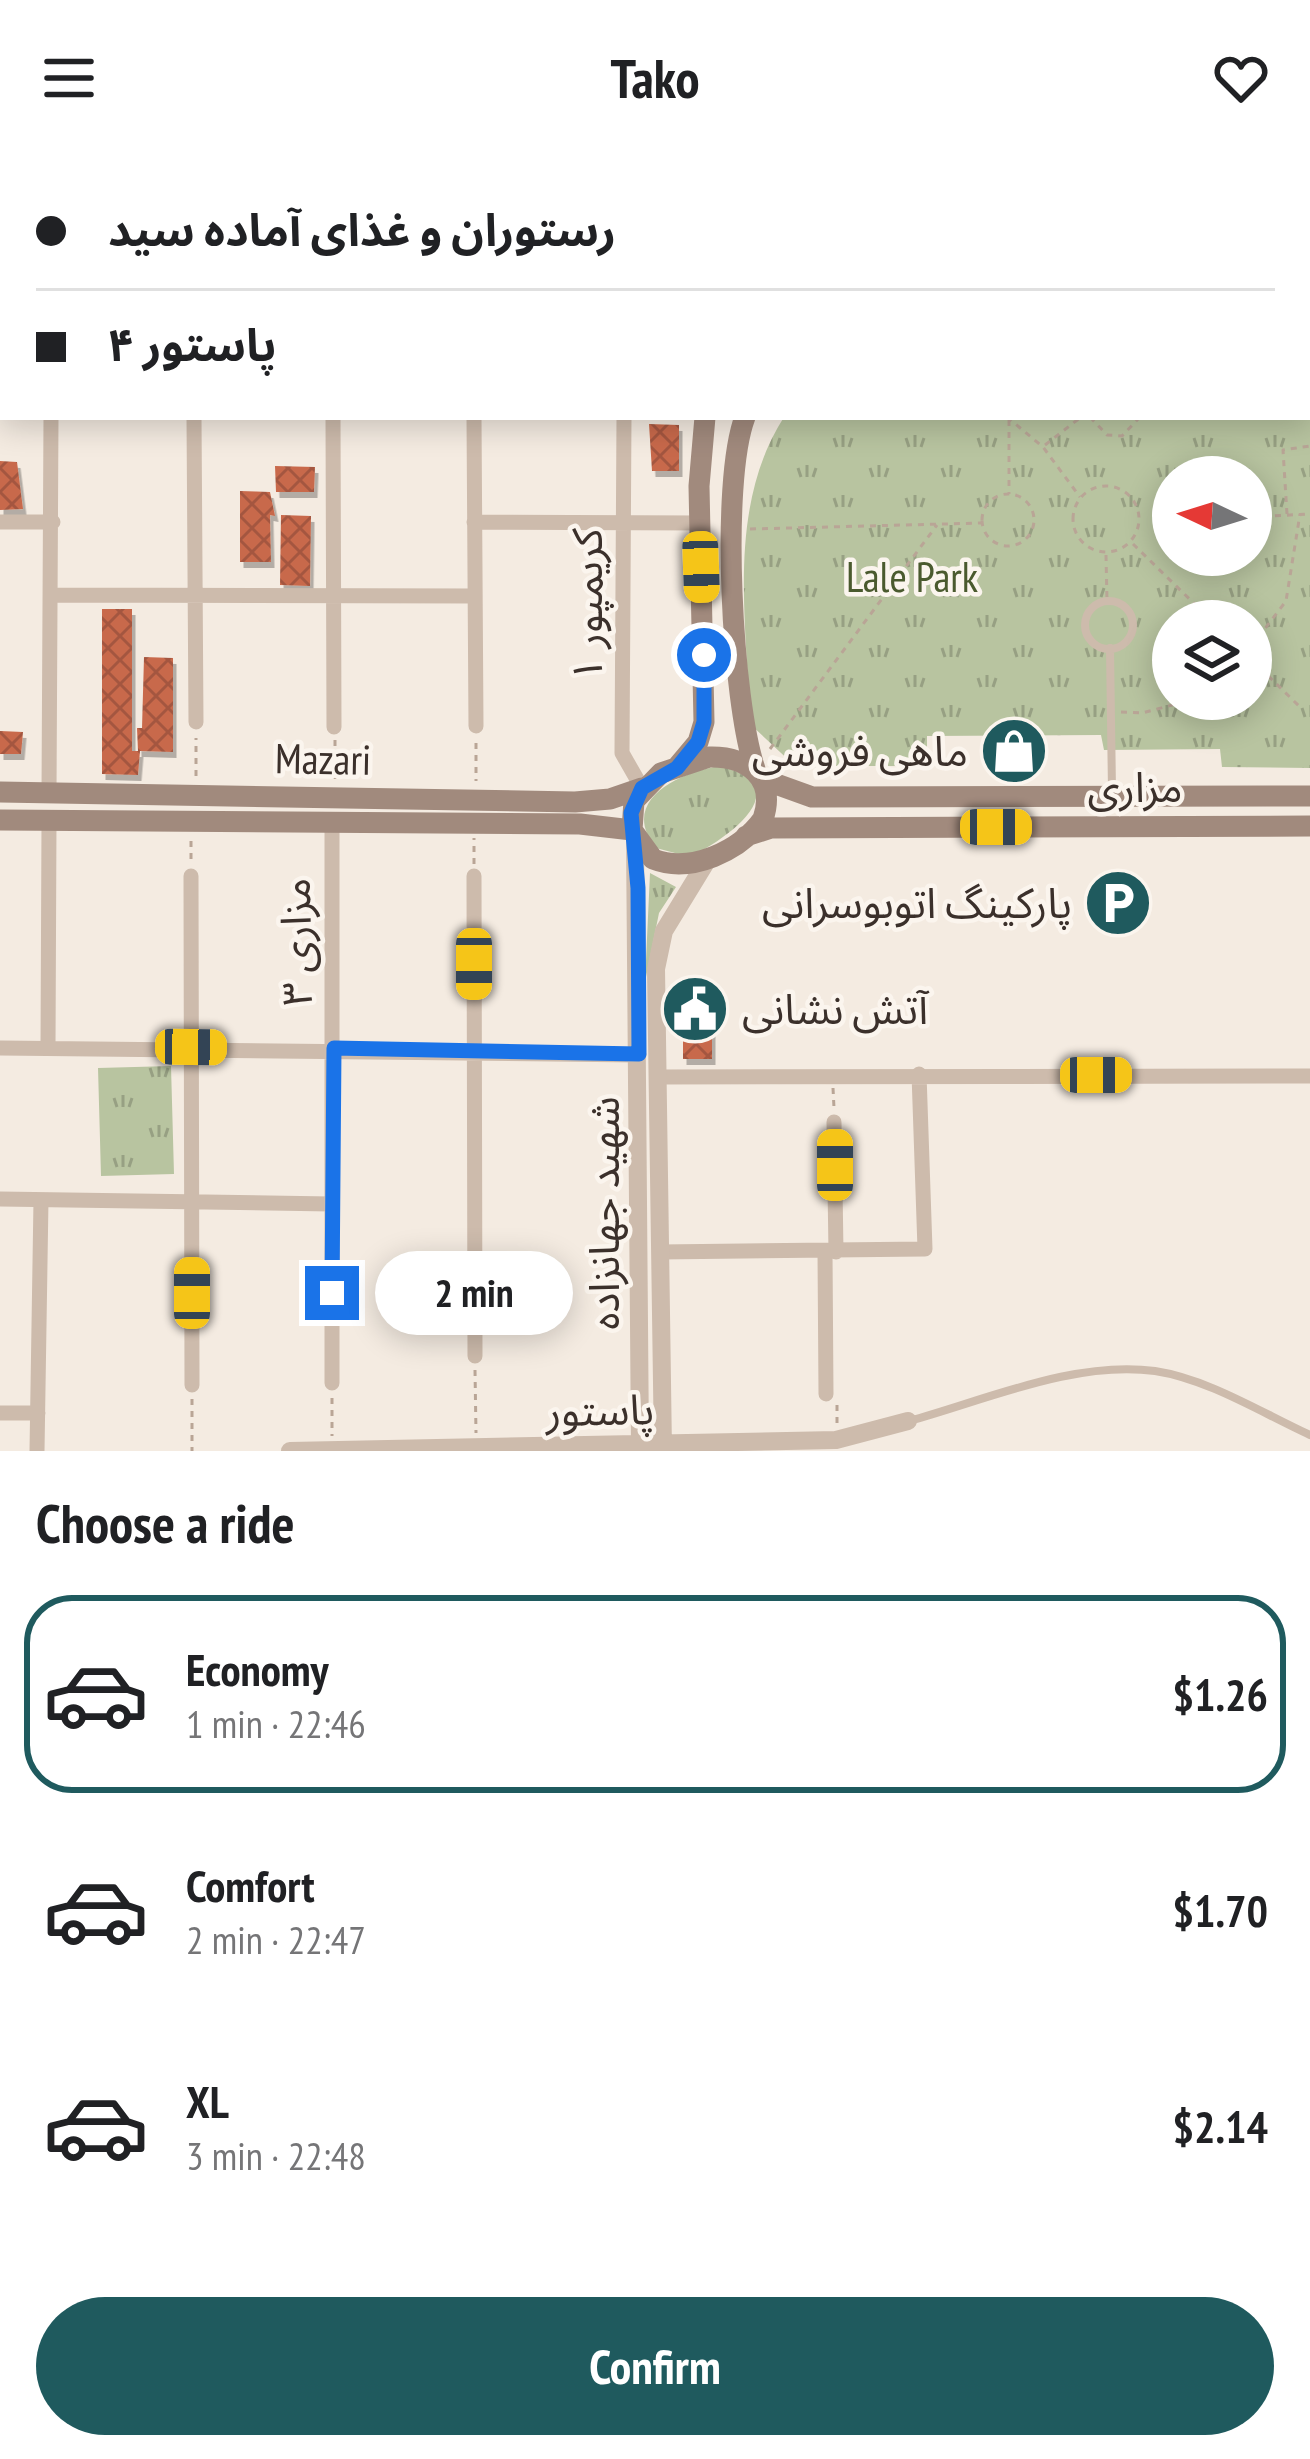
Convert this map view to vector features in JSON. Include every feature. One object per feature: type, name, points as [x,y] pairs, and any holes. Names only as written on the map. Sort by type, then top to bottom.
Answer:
[{"type":"main road","points":[[677,768],[698,742],[704,722],[700,523],[705,420]]},
{"type":"main road","points":[[744,420],[732,470],[740,716],[759,774],[768,806],[746,836],[708,860],[666,864],[653,859],[633,833],[634,801],[642,788],[677,768],[726,757],[759,774],[812,797],[1310,796]]},
{"type":"main road","name":"Mazari","points":[[0,820],[332,823],[592,801],[642,788]]},
{"type":"main road","name":"Mazari","points":[[0,792],[335,798],[633,833]]},
{"type":"main road","points":[[49,820],[50,793]]},
{"type":"main road","name":"مزاری","points":[[746,836],[771,828],[1310,826]]},
{"type":"street","points":[[50,793],[51,420]]},
{"type":"street","points":[[194,420],[196,722]]},
{"type":"street","points":[[333,420],[334,727]]},
{"type":"street","points":[[474,420],[476,726]]},
{"type":"street","name":"کریمپور ۱","points":[[624,420],[622,753],[642,788]]},
{"type":"street","points":[[0,522],[52,522]]},
{"type":"street","points":[[474,522],[700,523]]},
{"type":"street","points":[[53,595],[475,596]]},
{"type":"street","points":[[48,1048],[49,820]]},
{"type":"street","name":"مزاری ۳","points":[[332,823],[332,1383]]},
{"type":"street","name":"شهید جهانزاده","points":[[633,833],[649,1054],[659,1077],[662,1448]]},
{"type":"street","name":"شهید جهانزاده","points":[[640,1446],[649,1054],[660,947],[671,916],[708,860]]},
{"type":"street","points":[[191,876],[192,1385]]},
{"type":"street","points":[[474,876],[475,1356]]},
{"type":"street","points":[[0,1048],[649,1054]]},
{"type":"street","points":[[661,1252],[925,1249],[919,1074]]},
{"type":"street","points":[[659,1077],[1310,1076]]},
{"type":"street","points":[[826,1394],[834,1122]]},
{"type":"street","points":[[0,1199],[332,1204]]},
{"type":"street","points":[[38,1451],[41,1200]]},
{"type":"street","points":[[0,1413],[38,1413]]},
{"type":"street","name":"پاستور","points":[[290,1451],[781,1447],[836,1440],[908,1421]]},
{"type":"lane","points":[[1106,601],[1123,605],[1132,619],[1131,636],[1110,649],[1089,640],[1084,623],[1091,608],[1106,601]]},
{"type":"lane","points":[[1110,649],[1112,796]]},
{"type":"lane","points":[[908,1421],[1120,1368],[1160,1372],[1197,1384],[1310,1435]]},
{"type":"path","points":[[1008,420],[1009,494]]},
{"type":"path","points":[[1010,420],[1043,447],[1081,499]]},
{"type":"path","points":[[1043,447],[1078,420]]},
{"type":"path","points":[[1093,420],[1107,435],[1122,436],[1137,420]]},
{"type":"path","points":[[1287,514],[1283,450],[1310,446]]},
{"type":"path","points":[[1107,485],[1125,491],[1138,506],[1140,525],[1131,542],[1106,552],[1080,541],[1072,524],[1081,499],[1107,485]]},
{"type":"path","points":[[1009,494],[1033,510],[1035,525],[1028,538],[1015,546],[1000,546],[982,524],[994,497],[1009,494]]},
{"type":"path","points":[[1272,619],[1286,601],[1300,514]]},
{"type":"path","points":[[1272,515],[1310,514]]},
{"type":"path","points":[[759,774],[937,524]]},
{"type":"path","points":[[733,530],[982,524]]},
{"type":"path","points":[[1131,542],[1190,600]]},
{"type":"path","points":[[1106,552],[1106,601]]},
{"type":"path","points":[[1272,680],[1300,707]]},
{"type":"path","points":[[1111,712],[1152,710]]},
{"type":"path","points":[[196,722],[196,796]]},
{"type":"path","points":[[474,876],[476,726]]},
{"type":"path","points":[[334,727],[335,798]]},
{"type":"path","points":[[191,821],[191,876]]},
{"type":"path","points":[[833,1074],[834,1122]]},
{"type":"path","points":[[475,1356],[476,1448]]},
{"type":"path","points":[[332,1383],[332,1450]]},
{"type":"path","points":[[192,1385],[192,1451]]},
{"type":"path","points":[[826,1394],[837,1393],[836,1440]]},
{"type":"green space","name":"Lale Park","points":[[782,420],[1310,420],[1310,768],[1222,767],[1220,749],[1104,750],[1101,735],[927,736],[927,766],[795,766],[750,724],[744,566],[754,489]]},
{"type":"green space","points":[[720,766],[743,775],[755,787],[756,799],[749,813],[722,838],[690,857],[656,848],[646,831],[649,803],[672,782]]},
{"type":"green space","points":[[650,873],[676,887],[659,913],[645,982]]},
{"type":"green space","points":[[171,1066],[174,1174],[101,1176],[98,1068]]},
{"type":"building","points":[[649,424],[679,425],[679,471],[652,471]]},
{"type":"building","points":[[0,461],[17,462],[23,509],[0,510]]},
{"type":"building","points":[[275,466],[315,467],[314,492],[276,492]]},
{"type":"building","points":[[240,491],[270,492],[275,516],[270,515],[271,562],[240,562]]},
{"type":"building","points":[[281,515],[311,516],[310,586],[280,585]]},
{"type":"building","points":[[102,609],[132,609],[132,751],[138,751],[137,728],[142,728],[144,657],[173,658],[173,752],[140,751],[138,775],[102,774]]},
{"type":"building","points":[[0,731],[23,732],[21,754],[0,754]]},
{"type":"building","points":[[683,992],[712,992],[712,1059],[683,1059]]},
{"type":"place","name":"ماهی فروشی","points":[[1014,751]]},
{"type":"place","name":"پارکینگ اتوبوسرانی","points":[[1118,903]]},
{"type":"place","name":"آتش نشانی","points":[[695,1009]]},
{"type":"route","points":[[332,1293],[334,1048],[639,1054],[638,888],[631,813],[642,788],[677,768],[698,742],[706,699],[704,655]]}]
